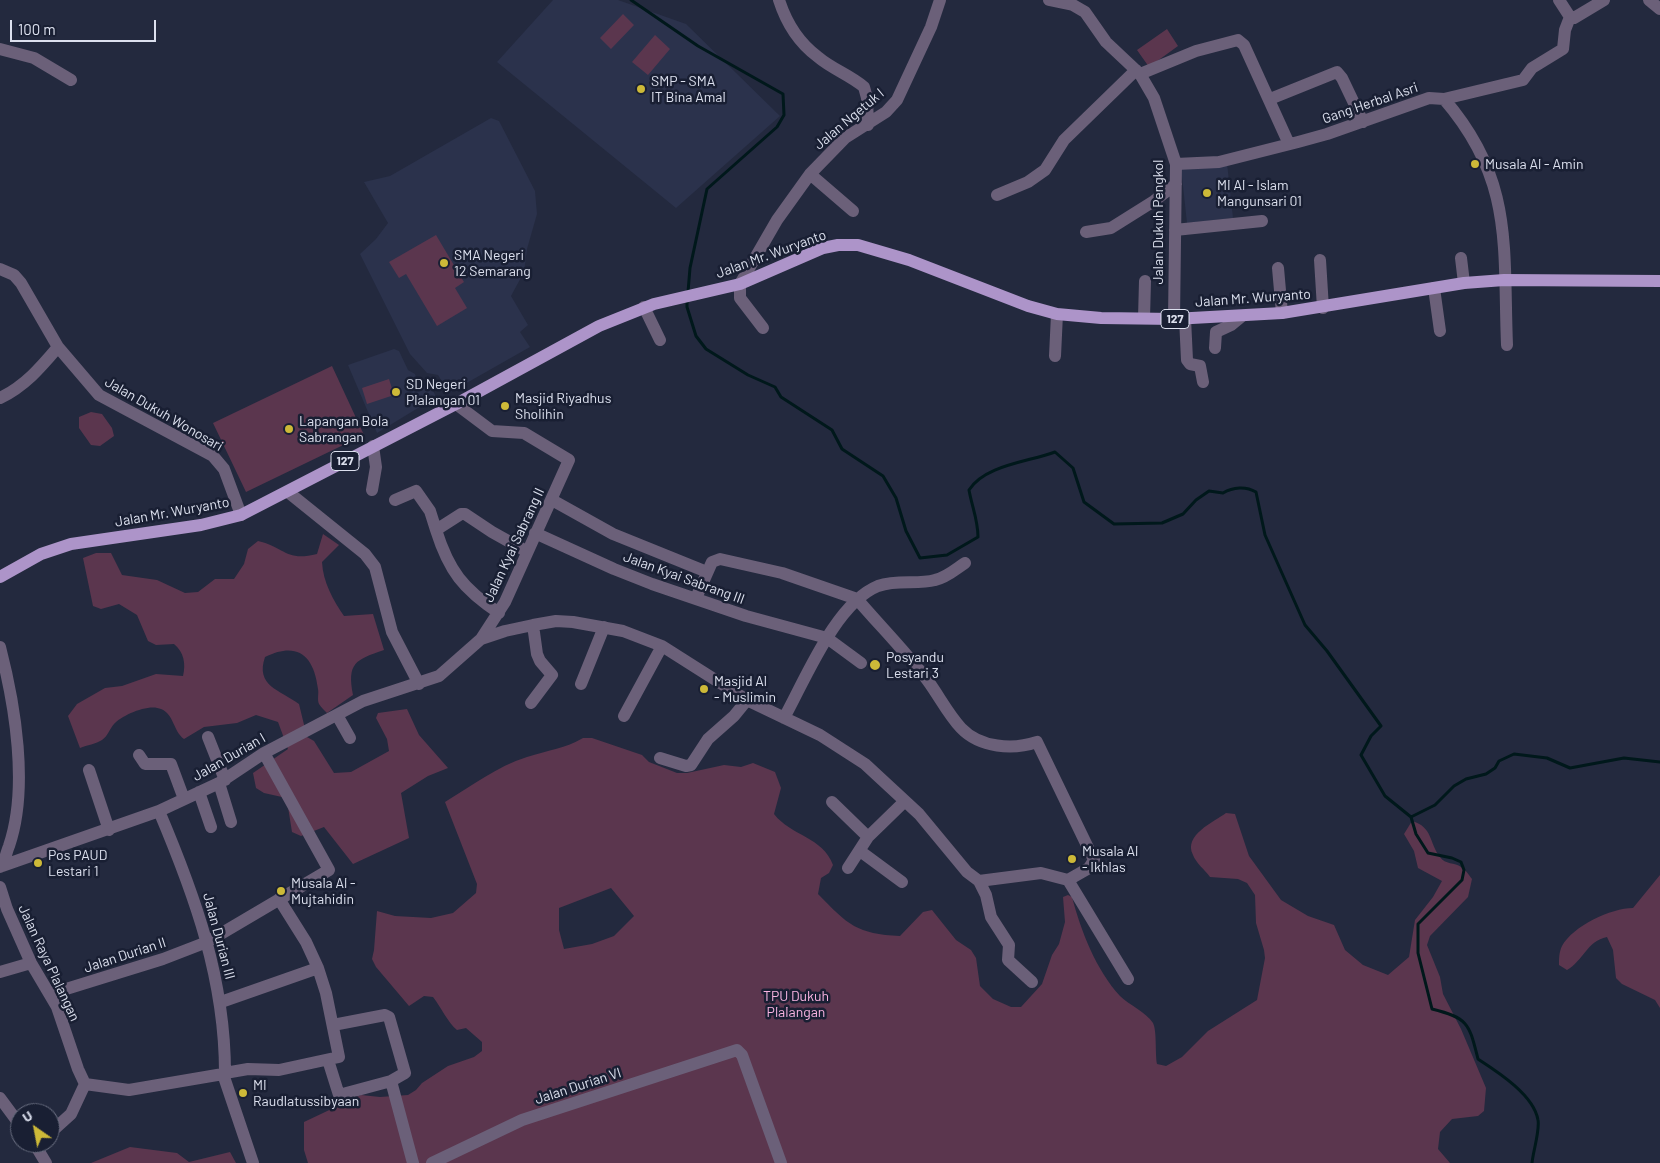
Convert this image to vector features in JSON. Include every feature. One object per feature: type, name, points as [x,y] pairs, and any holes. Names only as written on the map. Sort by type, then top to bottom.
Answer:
[{"type":"main road","name":"Jalan Mr. Wuryanto","points":[[0,577],[41,554],[71,544],[201,525],[242,515],[456,404],[592,329],[644,307],[675,298],[740,284],[823,248],[848,244],[909,260],[1028,306],[1057,314],[1144,318],[1179,319],[1282,313],[1323,308],[1464,283],[1504,280],[1660,281]]},
{"type":"street","name":"Jalan Ngetuk I","points":[[740,284],[777,220],[810,174],[845,138],[886,112],[904,88],[931,27],[940,0]]},
{"type":"street","name":"Jalan Dukuh Pengkol","points":[[1049,0],[1075,3],[1085,12],[1106,42],[1138,72],[1154,98],[1176,164],[1175,230],[1179,319],[1187,360],[1190,364],[1200,366],[1203,382]]},
{"type":"street","points":[[1559,0],[1570,17],[1580,14],[1604,0]]},
{"type":"street","points":[[1649,0],[1660,9]]},
{"type":"street","points":[[784,2],[788,22],[804,45],[818,58],[864,87],[867,98],[868,125]]},
{"type":"street","name":"Gang Herbal Asri","points":[[1176,164],[1219,162],[1290,144],[1363,122],[1429,98],[1444,99],[1523,80],[1532,68],[1557,55],[1563,49],[1565,30],[1570,17]]},
{"type":"street","points":[[997,195],[1028,182],[1045,170],[1064,140],[1138,72],[1196,51],[1238,40],[1244,45],[1290,144]]},
{"type":"street","points":[[0,49],[34,58],[71,80]]},
{"type":"street","points":[[1270,99],[1337,72],[1342,78],[1363,122]]},
{"type":"street","points":[[1444,99],[1467,128],[1488,165],[1503,223],[1507,345]]},
{"type":"street","points":[[810,174],[853,211]]},
{"type":"street","points":[[1086,232],[1111,228],[1154,202],[1176,184]]},
{"type":"street","points":[[1175,230],[1262,221]]},
{"type":"street","points":[[1461,258],[1464,283]]},
{"type":"street","points":[[1320,260],[1323,308]]},
{"type":"street","points":[[1278,268],[1282,313]]},
{"type":"street","name":"Jalan Dukuh Wonosari","points":[[0,269],[14,275],[21,283],[58,346],[99,395],[213,456],[224,469],[242,515]]},
{"type":"street","points":[[1144,318],[1145,281]]},
{"type":"street","points":[[740,284],[740,298],[763,328]]},
{"type":"street","points":[[1434,288],[1440,331]]},
{"type":"street","points":[[644,307],[660,340]]},
{"type":"street","points":[[1055,356],[1057,314]]},
{"type":"street","points":[[1215,348],[1216,332],[1231,325],[1242,316]]},
{"type":"street","points":[[0,398],[20,387],[58,346]]},
{"type":"street","name":"Jalan Kyai Sabrang II","points":[[456,404],[492,431],[524,433],[569,460],[499,613],[481,639]]},
{"type":"street","points":[[372,490],[376,467],[373,446]]},
{"type":"street","points":[[395,500],[416,491],[430,511],[447,561],[455,574],[475,597],[499,613]]},
{"type":"street","points":[[288,492],[365,554],[374,568],[392,632],[418,684]]},
{"type":"street","points":[[552,500],[613,534],[707,572]]},
{"type":"street","points":[[436,530],[461,514],[465,514],[526,551]]},
{"type":"street","name":"Jalan Kyai Sabrang III","points":[[535,533],[614,569],[746,616],[827,638]]},
{"type":"street","points":[[696,598],[712,562],[720,559],[782,573],[857,598],[928,681],[961,729],[973,737],[1000,746],[1014,748],[1036,742],[1040,747],[1052,778],[1094,860],[1089,868],[1068,880]]},
{"type":"street","points":[[784,718],[827,638],[857,598],[879,586],[911,580],[936,580],[965,563]]},
{"type":"street","points":[[481,639],[505,631],[556,621],[604,627],[662,646],[747,700],[820,735],[865,764],[919,814],[967,872],[979,881],[986,895],[991,917],[1009,945],[1008,960],[1032,982]]},
{"type":"street","points":[[531,703],[552,675],[540,662],[533,625]]},
{"type":"street","points":[[581,684],[604,627]]},
{"type":"street","points":[[827,638],[861,663]]},
{"type":"street","name":"Jalan Durian I","points":[[1,866],[109,830],[159,811],[222,781],[264,753],[363,701],[439,676],[481,639]]},
{"type":"street","points":[[624,716],[662,646]]},
{"type":"street","points":[[0,647],[11,689],[18,749],[16,826],[1,866]]},
{"type":"street","points":[[660,758],[686,766],[691,765],[708,739],[734,716],[747,700]]},
{"type":"street","points":[[337,715],[350,738]]},
{"type":"street","points":[[208,737],[222,781],[231,822]]},
{"type":"street","name":"Jalan Durian II","points":[[50,994],[163,959],[207,942],[330,869],[264,753]]},
{"type":"street","points":[[139,754],[145,764],[170,763],[184,798]]},
{"type":"street","points":[[89,770],[109,830]]},
{"type":"street","points":[[199,792],[212,827]]},
{"type":"street","points":[[848,868],[868,837],[905,801]]},
{"type":"street","points":[[832,802],[868,837]]},
{"type":"street","name":"Jalan Durian III","points":[[159,811],[184,871],[207,942],[221,1002],[225,1034],[224,1073]]},
{"type":"street","points":[[860,851],[902,882]]},
{"type":"street","points":[[979,881],[1041,873],[1068,880],[1128,979]]},
{"type":"street","name":"Jalan Raya Plalangan","points":[[0,887],[7,909],[31,963],[50,994],[85,1084]]},
{"type":"street","points":[[60,1124],[73,1112],[85,1084],[129,1090],[248,1069],[279,1070],[337,1058],[339,1055],[333,1025],[319,972],[306,942],[279,899]]},
{"type":"street","points":[[0,972],[31,963]]},
{"type":"street","points":[[221,1002],[319,972]]},
{"type":"street","points":[[328,1060],[339,1094],[391,1081],[405,1073],[389,1017],[384,1015],[333,1025]]},
{"type":"street","name":"Jalan Durian VI","points":[[432,1163],[522,1120],[737,1050],[742,1055],[781,1163]]},
{"type":"street","points":[[224,1073],[253,1163]]},
{"type":"street","points":[[391,1081],[413,1163]]},
{"type":"street","points":[[0,1098],[10,1112]]},
{"type":"shaded area","name":"SMP - SMA IT Bina Amal","points":[[553,0],[618,0],[686,24],[780,116],[676,208],[497,62]]},
{"type":"shaded area","name":"SMA Negeri 12 Semarang","points":[[491,118],[499,121],[535,191],[537,214],[527,249],[524,272],[511,296],[528,325],[520,332],[530,347],[449,393],[438,375],[427,373],[410,354],[360,254],[376,239],[388,223],[364,182],[390,176]]},
{"type":"shaded area","name":"MI Al - Islam Mangunsari 01","points":[[1227,163],[1233,218],[1187,223],[1181,168]]},
{"type":"shaded area","name":"SD Negeri Plalangan 01","points":[[394,349],[399,351],[408,370],[415,374],[419,387],[430,384],[436,397],[377,433],[348,365]]},
{"type":"green space","points":[[623,14],[634,25],[611,49],[600,38]]},
{"type":"green space","points":[[1167,29],[1178,46],[1149,67],[1137,50]]},
{"type":"green space","points":[[655,35],[670,49],[648,75],[632,62]]},
{"type":"green space","points":[[436,235],[464,282],[455,288],[467,308],[437,326],[406,274],[399,278],[389,262]]},
{"type":"green space","name":"Lapangan Bola Sabrangan","points":[[332,366],[364,435],[246,492],[213,423]]},
{"type":"green space","points":[[389,379],[394,395],[367,404],[362,388]]},
{"type":"green space","points":[[91,412],[102,414],[112,428],[114,436],[100,446],[91,445],[79,428],[79,417]]},
{"type":"green space","points":[[323,534],[339,545],[322,562],[326,584],[332,597],[344,616],[373,614],[384,650],[366,657],[355,664],[351,676],[353,695],[327,713],[318,702],[318,689],[313,667],[302,654],[286,650],[265,657],[263,675],[266,681],[277,691],[299,704],[307,737],[314,741],[334,773],[351,772],[389,751],[387,739],[376,718],[378,713],[407,709],[419,735],[448,768],[428,776],[401,793],[409,838],[353,864],[324,827],[301,836],[292,832],[288,807],[282,797],[264,793],[256,788],[253,773],[288,749],[278,722],[256,715],[237,723],[204,727],[184,739],[180,736],[165,711],[150,708],[136,711],[123,717],[114,724],[102,740],[80,748],[68,716],[77,704],[105,688],[122,686],[156,674],[183,676],[184,672],[183,659],[177,647],[174,644],[156,645],[148,641],[137,615],[119,604],[101,609],[93,606],[83,558],[96,553],[111,553],[122,575],[157,580],[185,593],[198,592],[215,579],[234,579],[244,564],[248,549],[258,541],[291,555],[306,556],[317,554]]},
{"type":"green space","name":"TPU Dukuh Plalangan","points":[[583,738],[592,738],[642,755],[649,762],[677,773],[687,773],[724,765],[741,767],[753,763],[775,772],[781,788],[774,814],[789,827],[822,848],[833,865],[829,873],[821,878],[818,894],[828,905],[854,926],[863,930],[900,936],[923,912],[932,910],[956,940],[971,950],[976,958],[980,986],[993,999],[1011,1007],[1021,1007],[1042,984],[1052,955],[1059,944],[1065,922],[1063,897],[1068,895],[1072,897],[1090,950],[1111,986],[1120,996],[1146,1015],[1153,1023],[1157,1064],[1166,1066],[1182,1057],[1208,1031],[1257,1000],[1265,958],[1256,923],[1255,895],[1247,883],[1238,879],[1210,877],[1198,864],[1191,848],[1192,841],[1201,830],[1226,813],[1235,814],[1249,856],[1281,900],[1308,916],[1334,925],[1345,950],[1363,965],[1388,975],[1409,957],[1415,920],[1433,897],[1442,881],[1418,868],[1414,851],[1404,834],[1412,821],[1424,827],[1442,860],[1459,865],[1472,879],[1468,897],[1430,936],[1427,945],[1440,977],[1443,994],[1461,1029],[1486,1088],[1484,1111],[1478,1116],[1452,1119],[1440,1132],[1438,1149],[1450,1163],[308,1163],[304,1150],[304,1122],[361,1095],[380,1097],[408,1095],[448,1066],[474,1057],[482,1051],[482,1042],[466,1028],[457,1030],[433,997],[424,996],[409,1006],[376,967],[372,959],[377,911],[395,916],[431,918],[453,913],[476,893],[477,884],[445,802],[505,766]],"holes":[[[611,888],[634,916],[614,936],[592,944],[564,949],[559,930],[559,908]]]},
{"type":"green space","points":[[1660,875],[1660,1008],[1655,1000],[1622,984],[1616,978],[1613,950],[1607,937],[1600,939],[1590,947],[1567,970],[1559,965],[1562,946],[1567,939],[1593,919],[1614,911],[1633,908]]},
{"type":"green space","points":[[130,1147],[177,1153],[189,1162],[230,1152],[236,1163],[91,1163]]},
{"type":"waterway","points":[[631,0],[698,46],[783,94],[784,115],[777,127],[707,189],[690,268],[688,292]]},
{"type":"waterway","points":[[687,300],[687,307],[696,336],[706,349],[748,375],[775,387],[781,397],[832,430],[842,449],[883,476],[896,498],[906,531],[920,558],[947,555],[978,537],[969,490],[976,482],[985,475],[1008,465],[1055,452],[1073,468],[1084,502],[1114,524],[1162,523],[1183,514],[1196,500],[1209,491],[1223,493],[1231,489],[1240,488],[1256,492],[1265,535],[1305,625],[1327,651],[1381,726],[1371,736],[1361,755],[1385,796],[1411,817],[1435,805],[1454,786],[1466,779],[1486,774],[1495,768],[1499,761],[1514,754],[1547,758],[1570,768],[1624,758],[1660,762]]},
{"type":"waterway","points":[[1411,817],[1416,834],[1428,853],[1461,862],[1464,870],[1462,880],[1418,924],[1418,953],[1432,1009],[1454,1016],[1466,1024],[1478,1059],[1514,1085],[1530,1102],[1538,1120],[1532,1163]]},
{"type":"place","name":"SMP - SMA IT Bina Amal","points":[[641,89]]},
{"type":"place","name":"Musala Al - Amin","points":[[1475,164]]},
{"type":"place","name":"MI Al - Islam Mangunsari 01","points":[[1207,193]]},
{"type":"place","name":"SMA Negeri 12 Semarang","points":[[444,263]]},
{"type":"place","name":"SD Negeri Plalangan 01","points":[[396,392]]},
{"type":"place","name":"Masjid Riyadhus Sholihin","points":[[505,406]]},
{"type":"place","name":"Lapangan Bola Sabrangan","points":[[289,429]]},
{"type":"place","name":"Posyandu Lestari 3","points":[[875,665]]},
{"type":"place","name":"Masjid Al - Muslimin","points":[[704,689]]},
{"type":"place","name":"Musala Al - Ikhlas","points":[[1072,859]]},
{"type":"place","name":"Pos PAUD Lestari 1","points":[[38,863]]},
{"type":"place","name":"Musala Al - Mujtahidin","points":[[281,891]]},
{"type":"place","name":"MI Raudlatussibyaan","points":[[243,1093]]}]
